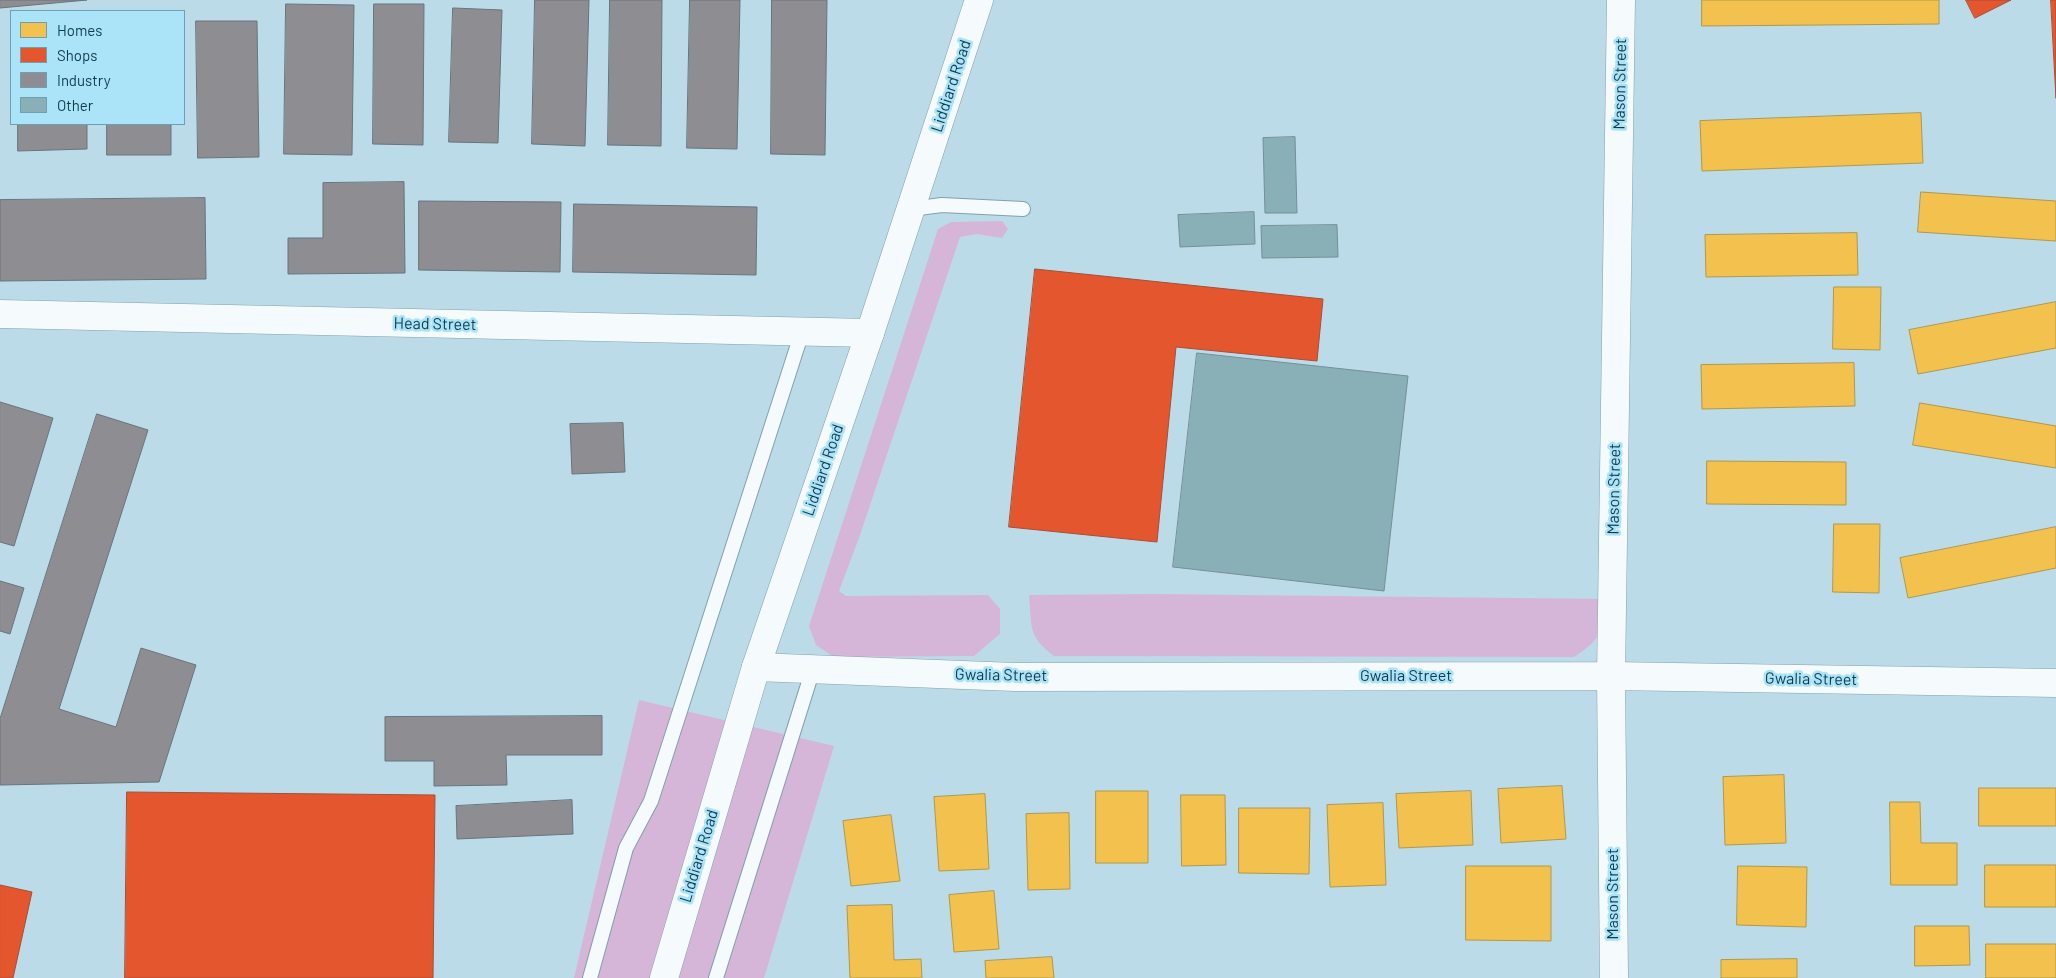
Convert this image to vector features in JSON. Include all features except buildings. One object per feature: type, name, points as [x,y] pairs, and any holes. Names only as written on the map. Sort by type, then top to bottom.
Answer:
[{"type":"street","name":"Liddiard Road","points":[[664,978],[756,667],[870,333],[980,0]]},
{"type":"street","name":"Mason Street","points":[[1614,978],[1611,676],[1621,0]]},
{"type":"street","name":"Head Street","points":[[0,314],[870,333]]},
{"type":"street","name":"Gwalia Street","points":[[756,667],[1015,676],[1611,676],[2056,683]]},
{"type":"street","name":"Liddiard Road","points":[[659,978],[674,942]]},
{"type":"lane","points":[[911,209],[942,205],[1023,209]]},
{"type":"lane","points":[[590,978],[626,848],[651,801],[802,332]]},
{"type":"lane","points":[[716,978],[813,669]]},
{"type":"shaded area","points":[[1002,221],[1008,229],[1002,238],[977,234],[960,237],[859,538],[839,591],[846,596],[988,595],[1000,609],[1000,634],[974,656],[834,657],[816,645],[809,626],[938,229],[951,222]]},
{"type":"shaded area","points":[[1154,594],[1609,599],[1602,626],[1596,639],[1574,657],[1054,656],[1039,642],[1032,630],[1029,595]]},
{"type":"shaded area","points":[[639,700],[834,746],[764,978],[574,978]]}]
